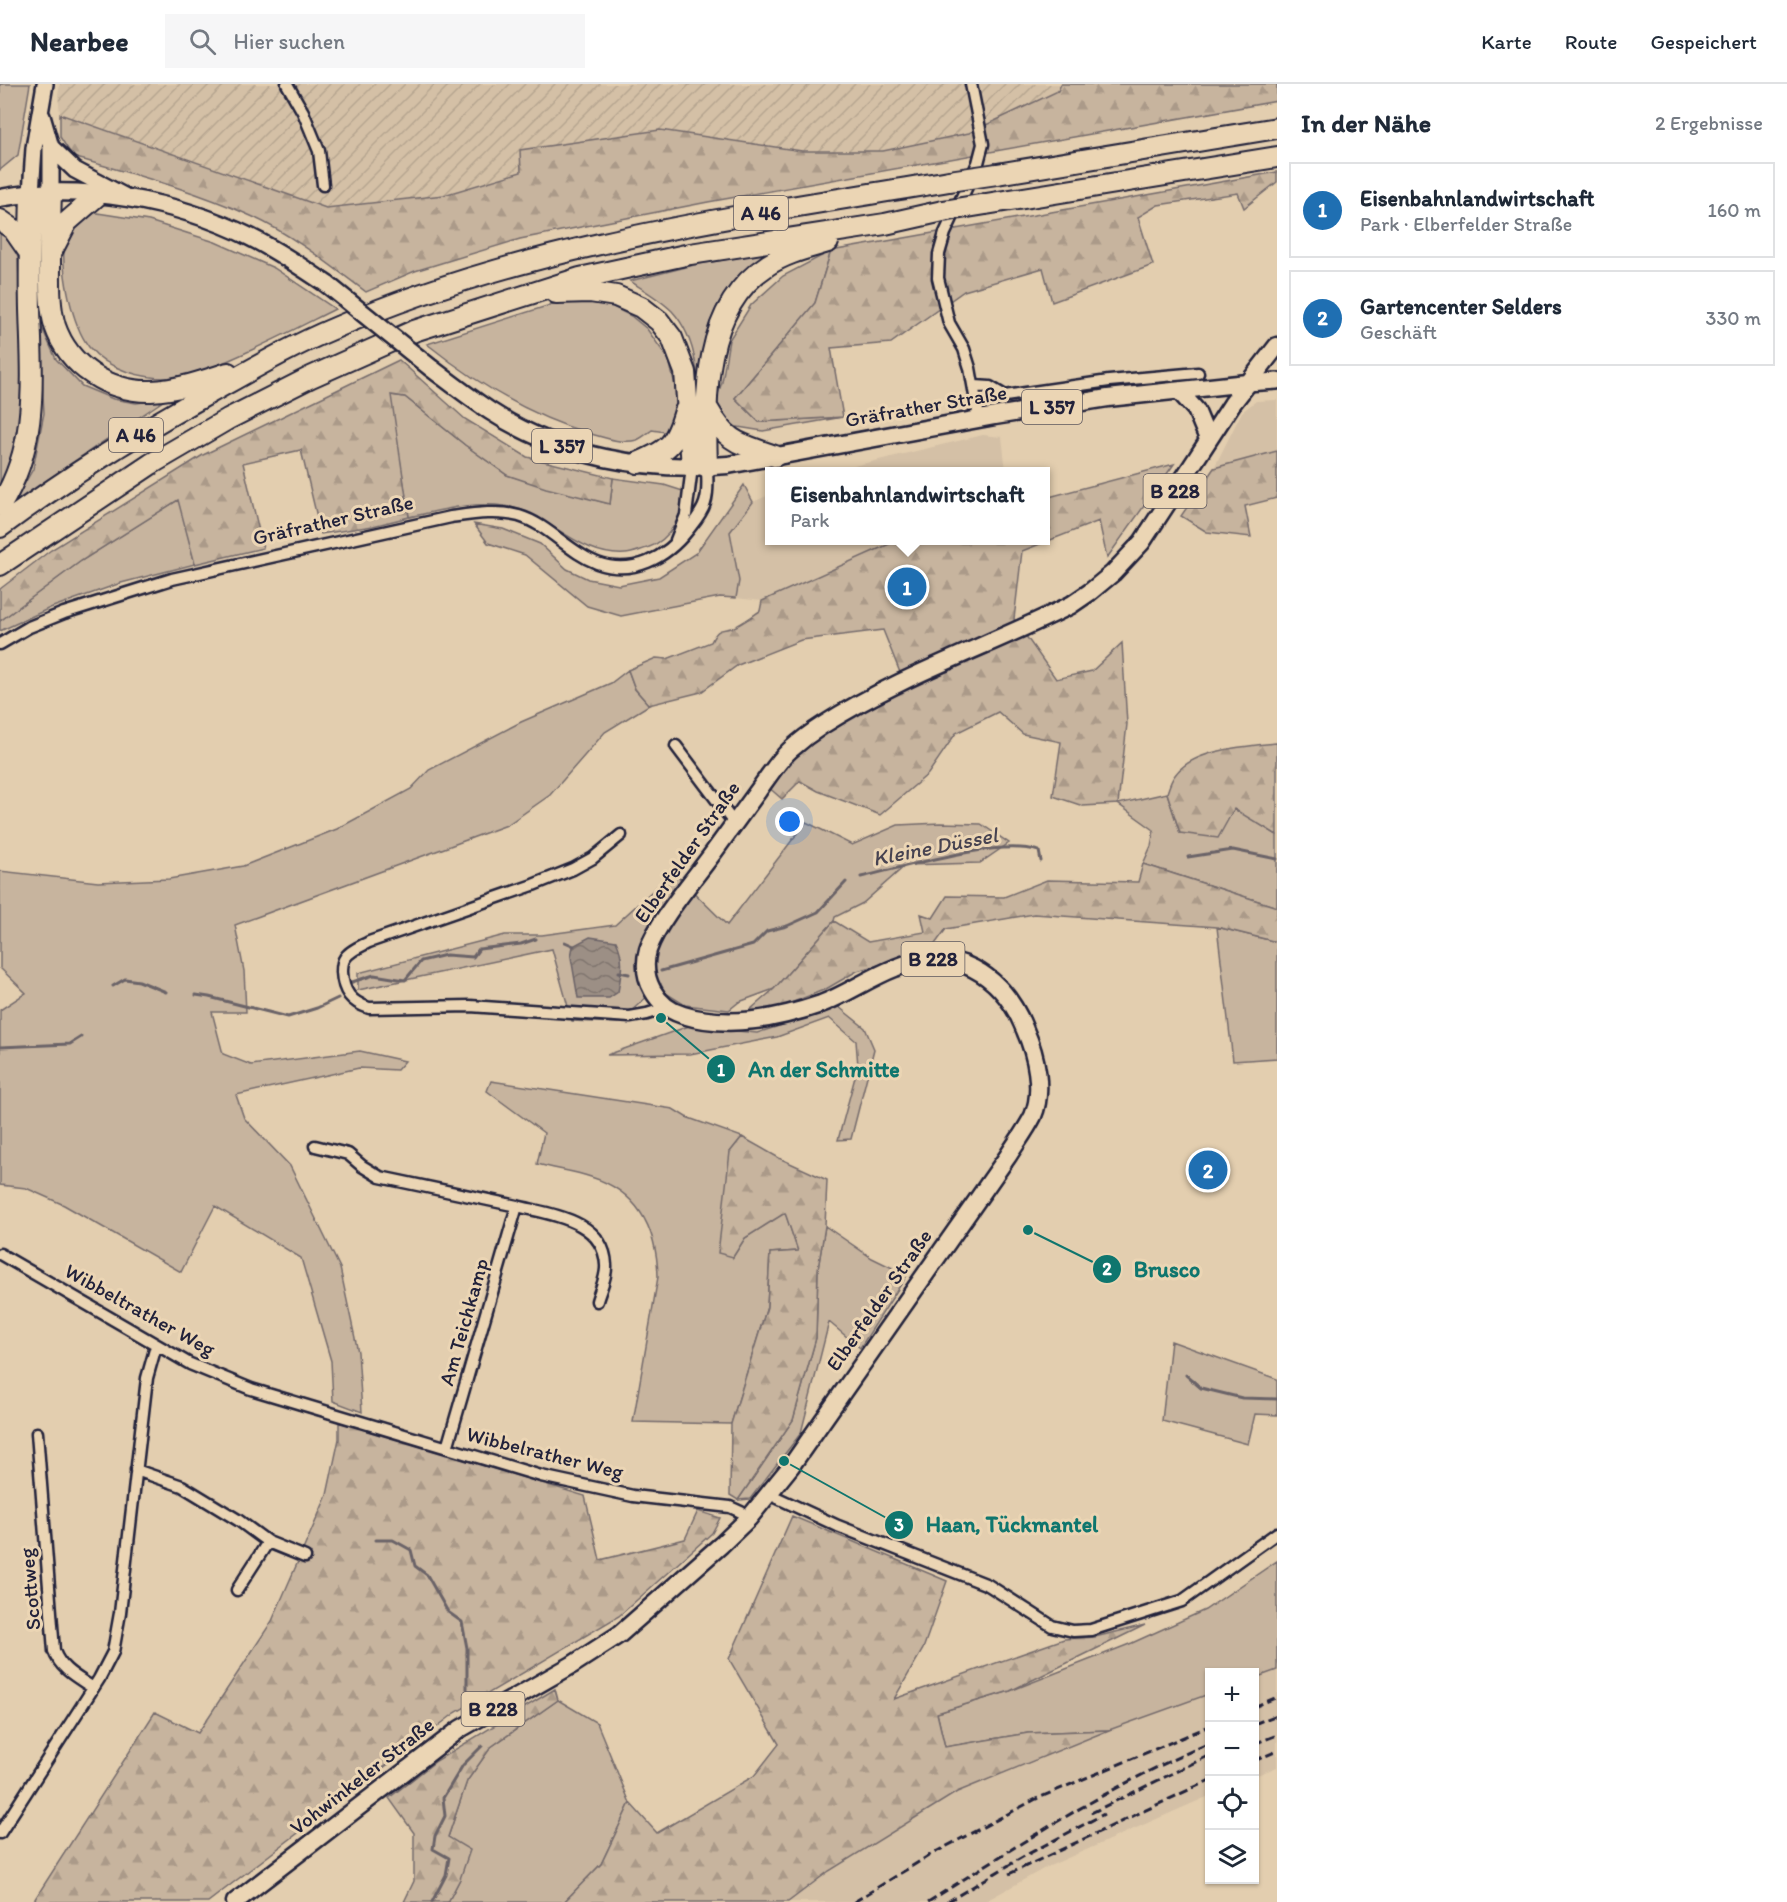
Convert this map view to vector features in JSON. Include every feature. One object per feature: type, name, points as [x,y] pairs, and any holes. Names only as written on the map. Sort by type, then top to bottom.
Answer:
[{"type":"highway","name":"A 46","points":[[0,527],[46,493],[155,423],[278,355],[336,327],[486,273],[574,250],[685,226],[1277,128]]},
{"type":"highway","name":"A 46","points":[[0,565],[151,464],[228,419],[300,382],[414,332],[532,293],[580,278],[690,254],[885,224],[986,204],[1277,157]]},
{"type":"highway","points":[[51,193],[50,299],[55,326],[70,356],[87,371],[128,389],[151,391],[170,389],[214,378],[278,355]]},
{"type":"highway","points":[[0,506],[12,487],[23,460],[29,430],[32,396],[29,252],[31,194]]},
{"type":"highway","points":[[50,257],[58,236],[67,222],[98,195]]},
{"type":"highway","points":[[0,220],[13,229],[29,252]]},
{"type":"highway","points":[[700,467],[708,408],[712,351],[730,303],[745,284],[768,265],[792,254],[885,224]]},
{"type":"highway","points":[[532,293],[590,292],[616,296],[641,307],[659,321],[676,346],[685,372],[687,406],[700,467]]},
{"type":"highway","points":[[638,463],[658,454],[675,440],[687,406]]},
{"type":"highway","points":[[708,408],[719,428],[729,438],[775,456]]},
{"type":"main road","points":[[31,194],[33,148],[45,84]]},
{"type":"main road","points":[[41,113],[51,147],[51,193]]},
{"type":"main road","points":[[51,147],[75,170],[129,198]]},
{"type":"main road","name":"L 357","points":[[0,198],[51,193],[129,198],[173,208],[240,233],[287,257],[328,285],[431,368],[491,412],[521,428],[553,443],[608,460],[700,467]]},
{"type":"main road","name":"Elberfelder Straße","points":[[748,1518],[791,1466],[1028,1125],[1034,1113],[1037,1097],[1036,1066],[1025,1030],[1008,999],[994,982],[976,969],[949,959],[912,961],[824,1002],[770,1018],[730,1022],[685,1016],[666,1008],[655,995],[645,966],[656,932],[734,823],[790,750],[823,726],[887,689],[1071,605],[1113,573],[1142,542],[1208,439],[1247,383],[1277,346]]},
{"type":"main road","name":"L 357","points":[[1247,383],[1277,381]]},
{"type":"main road","name":"Gräfrather Straße","points":[[700,467],[1108,398],[1247,383]]},
{"type":"main road","points":[[1179,391],[1196,410],[1208,439]]},
{"type":"main road","name":"Vohwinkeler Straße","points":[[236,1902],[460,1729],[573,1665],[620,1634],[721,1545],[748,1518]]},
{"type":"street","points":[[287,84],[303,112],[319,151],[323,185]]},
{"type":"street","points":[[971,84],[983,144],[978,163],[945,233],[939,254],[938,278],[949,323],[964,349],[975,386],[979,418]]},
{"type":"street","name":"Gräfrather Straße","points":[[975,386],[990,387],[1005,396],[1109,381],[1198,373]]},
{"type":"street","points":[[672,549],[686,515],[700,467]]},
{"type":"street","name":"Gräfrather Straße","points":[[0,644],[29,627],[64,613],[172,579],[451,517],[485,513],[516,515],[540,525],[592,561],[608,566],[644,563],[672,549],[702,510],[708,491],[700,467]]},
{"type":"street","points":[[676,746],[734,823]]},
{"type":"street","points":[[621,835],[593,858],[573,869],[369,942],[353,950],[345,958],[342,967],[342,983],[348,996],[358,1004],[369,1008],[470,1006],[630,1017],[666,1008]]},
{"type":"street","points":[[315,1146],[348,1154],[380,1177],[518,1206],[582,1225],[599,1239],[606,1266],[597,1301]]},
{"type":"street","name":"Am Teichkamp","points":[[447,1448],[518,1206]]},
{"type":"street","name":"Wibbeltrather Weg","points":[[0,1254],[190,1365],[251,1389],[333,1413]]},
{"type":"street","points":[[0,1833],[93,1688],[113,1652],[147,1378],[156,1346]]},
{"type":"street","name":"Wibbelrather Weg","points":[[333,1413],[541,1476],[633,1496],[730,1507],[748,1518]]},
{"type":"street","name":"Scottweg","points":[[37,1433],[54,1651],[64,1669],[93,1688]]},
{"type":"street","points":[[136,1470],[182,1486],[238,1520],[268,1542],[305,1557]]},
{"type":"street","points":[[769,1494],[838,1526],[988,1585],[1052,1626],[1072,1631],[1091,1630],[1182,1601],[1277,1533]]},
{"type":"street","points":[[237,1590],[268,1542]]},
{"type":"shaded area","points":[[60,84],[1061,84],[1058,91],[969,133],[883,151],[802,151],[660,130],[520,150],[522,172],[444,195],[326,208],[60,114],[58,95]]},
{"type":"shaded area","points":[[1277,400],[1277,451],[1214,468],[1242,412],[1256,401]]},
{"type":"shaded area","points":[[983,435],[1002,437],[1006,467],[850,467]]},
{"type":"shaded area","points":[[765,497],[765,545],[887,545],[762,601],[736,598],[739,581],[730,532],[753,502]]},
{"type":"shaded area","points":[[1277,1670],[1277,1767],[1259,1774],[1259,1722],[1259,1677]]},
{"type":"shaded area","points":[[1205,1695],[1205,1798],[1045,1868],[984,1902],[788,1902],[829,1871],[957,1792],[1109,1730]]},
{"type":"green space","points":[[0,84],[30,84],[18,155],[0,170]]},
{"type":"green space","points":[[1061,84],[1277,84],[1277,101],[708,202],[520,239],[415,271],[366,292],[311,251],[267,224],[185,190],[73,157],[60,137],[60,114],[326,208],[444,195],[521,172],[520,150],[660,130],[802,151],[883,151],[969,133],[1058,91]]},
{"type":"green space","points":[[1277,172],[1277,182],[1244,208],[1238,193],[1158,205],[1138,217],[1153,265],[1052,302],[1043,268],[964,291],[891,343],[831,348],[843,417],[759,422],[735,398],[815,303],[831,251]]},
{"type":"green space","points":[[91,212],[149,221],[215,242],[274,268],[335,309],[249,351],[190,375],[161,378],[127,372],[106,362],[89,347],[77,325],[69,296],[64,267],[66,237],[71,228]]},
{"type":"green space","points":[[0,231],[15,248],[18,258],[24,403],[23,431],[0,495]]},
{"type":"green space","points":[[775,251],[752,266],[731,285],[719,302],[711,320],[702,358],[700,437],[698,437],[697,371],[689,339],[682,324],[672,311],[630,281],[694,265]]},
{"type":"green space","points":[[831,251],[815,303],[735,398],[759,422],[843,417],[763,431],[728,427],[719,415],[717,397],[722,382],[729,340],[751,305],[783,276]]},
{"type":"green space","points":[[569,299],[609,305],[631,316],[647,329],[669,360],[677,399],[672,433],[652,430],[637,440],[620,441],[569,427],[505,397],[465,372],[427,344]]},
{"type":"green space","points":[[39,321],[56,359],[82,386],[113,399],[136,403],[166,399],[14,502],[33,469],[44,413]]},
{"type":"green space","points":[[399,360],[465,419],[527,457],[613,478],[610,504],[546,488],[507,475],[405,397],[391,395],[409,517],[373,526],[321,534],[301,450],[243,463],[263,548],[195,564],[178,500],[81,561],[0,621],[0,589],[51,550],[203,455]]},
{"type":"green space","points":[[390,395],[405,397],[507,475],[610,504],[613,478],[664,485],[686,492],[678,518],[669,533],[656,544],[625,554],[593,549],[535,516],[504,506],[468,506],[409,517]]},
{"type":"green space","points":[[1277,451],[1277,498],[1245,506],[1251,537],[1207,532],[1181,516],[1214,468]]},
{"type":"green space","points":[[1174,464],[1107,558],[1099,521],[1050,540],[1050,497]]},
{"type":"green space","points":[[744,485],[753,502],[730,532],[739,581],[736,598],[720,597],[621,616],[587,606],[525,555],[488,543],[474,524],[503,529],[540,544],[567,569],[588,579],[619,585],[659,577],[696,553]]},
{"type":"green space","points":[[179,499],[195,564],[121,583],[50,608],[0,631],[0,621],[81,561]]},
{"type":"green space","points":[[887,545],[1037,545],[1022,551],[1014,619],[1056,679],[1092,671],[1122,643],[1127,724],[1118,804],[1083,806],[1053,796],[1061,742],[1023,734],[998,712],[956,733],[928,774],[880,815],[818,791],[800,781],[782,799],[767,786],[796,750],[905,685],[883,630],[801,640],[738,665],[701,692],[649,705],[635,689],[628,670],[656,658],[667,659],[711,642],[719,631],[737,625],[760,611],[762,601]]},
{"type":"green space","points":[[628,670],[635,689],[649,705],[605,732],[550,795],[507,825],[235,925],[244,971],[246,1012],[212,1012],[223,1054],[251,1065],[360,1051],[405,1061],[397,1070],[359,1068],[236,1095],[244,1118],[290,1166],[340,1268],[358,1352],[362,1412],[333,1401],[331,1361],[301,1258],[215,1206],[181,1272],[64,1205],[26,1188],[0,1185],[0,1010],[26,993],[0,968],[0,871],[98,882],[169,879],[243,866],[337,829],[411,789],[429,770],[521,722],[611,683]]},
{"type":"green space","points":[[1277,743],[1277,835],[1234,809],[1218,838],[1180,833],[1167,793],[1174,777],[1183,766],[1194,759],[1222,750]]},
{"type":"green space","points":[[1167,793],[1180,833],[1234,808],[1277,835],[1277,907],[1143,864],[1151,846],[1154,830],[1118,804]]},
{"type":"green space","points":[[806,822],[852,845],[898,825],[940,823],[981,824],[1009,843],[980,863],[906,865],[863,903],[835,917],[834,921],[774,989],[739,1002],[729,1010],[685,1005],[664,992],[661,984],[618,1023],[572,1021],[552,949],[358,990],[358,973],[505,935],[542,935],[615,925],[673,872],[727,925]]},
{"type":"green space","points":[[1143,864],[1277,907],[1277,942],[1217,927],[1034,914],[946,929],[930,951],[857,971],[826,989],[781,1007],[743,1016],[774,989],[834,921],[868,942],[925,932],[921,914],[933,918],[947,896],[1004,897],[1047,880],[1138,882]]},
{"type":"green space","points":[[1217,927],[1277,942],[1277,1058],[1233,1061]]},
{"type":"green space","points":[[839,1007],[865,1028],[874,1049],[851,1139],[838,1140],[858,1066],[856,1041],[829,1018],[777,1037],[690,1054],[607,1055],[689,1026],[757,1033]]},
{"type":"green space","points":[[491,1081],[673,1109],[686,1117],[742,1137],[730,1152],[733,1257],[745,1238],[785,1212],[798,1251],[770,1253],[767,1307],[731,1424],[633,1422],[658,1277],[654,1244],[649,1229],[642,1215],[622,1192],[585,1175],[537,1164],[544,1133],[487,1091]]},
{"type":"green space","points":[[742,1137],[779,1158],[827,1180],[825,1226],[818,1269],[816,1338],[793,1420],[738,1500],[730,1495],[731,1424],[767,1307],[770,1253],[798,1251],[785,1213],[745,1238],[733,1257],[718,1253],[730,1152]]},
{"type":"green space","points":[[825,1226],[872,1258],[907,1275],[860,1348],[829,1322],[801,1433],[750,1499],[738,1500],[793,1420],[816,1338],[818,1269]]},
{"type":"green space","points":[[1171,1341],[1277,1379],[1277,1415],[1255,1414],[1248,1444],[1162,1421]]},
{"type":"green space","points":[[339,1422],[585,1496],[600,1560],[685,1539],[698,1511],[720,1518],[712,1533],[619,1616],[455,1713],[208,1902],[33,1902],[155,1712],[198,1733],[272,1621],[327,1495],[339,1439]]},
{"type":"green space","points":[[792,1516],[947,1581],[923,1649],[894,1699],[1064,1639],[1095,1637],[1145,1625],[1010,1691],[937,1713],[945,1747],[1028,1733],[1109,1730],[957,1792],[829,1871],[788,1902],[564,1902],[601,1864],[630,1803],[657,1833],[754,1776],[779,1744],[729,1659]]},
{"type":"green space","points":[[1277,1561],[1277,1670],[1259,1677],[1259,1668],[1205,1668],[1205,1695],[1109,1730],[1028,1733],[945,1747],[937,1713],[1010,1691],[1132,1643],[1205,1610]]},
{"type":"green space","points":[[555,1689],[558,1700],[491,1747],[467,1781],[448,1837],[470,1850],[460,1879],[448,1902],[404,1902],[414,1881],[414,1833],[389,1798],[436,1761]]},
{"type":"green space","points":[[558,1700],[597,1723],[630,1803],[601,1864],[564,1902],[448,1902],[460,1879],[448,1837],[467,1781],[491,1747]]},
{"type":"water","points":[[590,937],[616,941],[621,954],[622,966],[618,992],[609,998],[578,998],[571,957],[573,946]]},
{"type":"waterway","name":"Kleine Düssel","points":[[861,877],[951,855],[1000,848],[1039,851],[1041,861]]},
{"type":"waterway","name":"Kleine Düssel","points":[[1188,857],[1233,850],[1277,859]]},
{"type":"waterway","name":"Kleine Düssel","points":[[661,971],[753,945],[767,931],[787,926],[818,912],[846,882]]},
{"type":"waterway","name":"Kleine Düssel","points":[[349,983],[374,975],[405,980],[421,961],[446,955],[473,957],[479,949],[521,944],[536,939]]},
{"type":"waterway","name":"Kleine Düssel","points":[[565,942],[574,946]]},
{"type":"waterway","name":"Kleine Düssel","points":[[619,972],[629,974]]},
{"type":"waterway","name":"Kleine Düssel","points":[[113,986],[125,979],[139,981],[166,992]]},
{"type":"waterway","name":"Kleine Düssel","points":[[196,995],[288,1017],[317,1008],[338,998]]},
{"type":"waterway","name":"Kleine Düssel","points":[[0,1047],[70,1044],[81,1037]]},
{"type":"waterway","points":[[1186,1375],[1201,1388],[1242,1398],[1277,1399]]},
{"type":"waterway","points":[[376,1540],[393,1540],[411,1550],[415,1566],[427,1575],[448,1612],[462,1622],[467,1648],[467,1689]]},
{"type":"waterway","points":[[432,1902],[446,1875],[449,1858],[433,1849],[435,1836],[445,1816],[443,1798],[463,1765],[482,1746]]},
{"type":"railway","points":[[1259,1705],[1277,1697]]},
{"type":"railway","points":[[1259,1722],[1277,1715]]},
{"type":"railway","points":[[854,1902],[930,1855],[1036,1799],[1205,1728]]},
{"type":"railway","points":[[1259,1742],[1277,1735]]},
{"type":"railway","points":[[928,1902],[1101,1796],[1205,1745]]},
{"type":"railway","points":[[1259,1759],[1277,1751]]},
{"type":"railway","points":[[1091,1813],[1205,1757]]},
{"type":"railway","points":[[1009,1874],[1205,1782]]},
{"type":"railway","points":[[947,1902],[1026,1855],[1104,1814]]},
{"type":"place","name":"Eisenbahnlandwirtschaft","points":[[907,587]]},
{"type":"place","name":"An der Schmitte","points":[[661,1018]]},
{"type":"place","name":"Gartencenter Selders","points":[[1208,1170]]},
{"type":"place","name":"Brusco","points":[[1028,1230]]},
{"type":"place","name":"Haan, Tückmantel","points":[[784,1461]]}]
